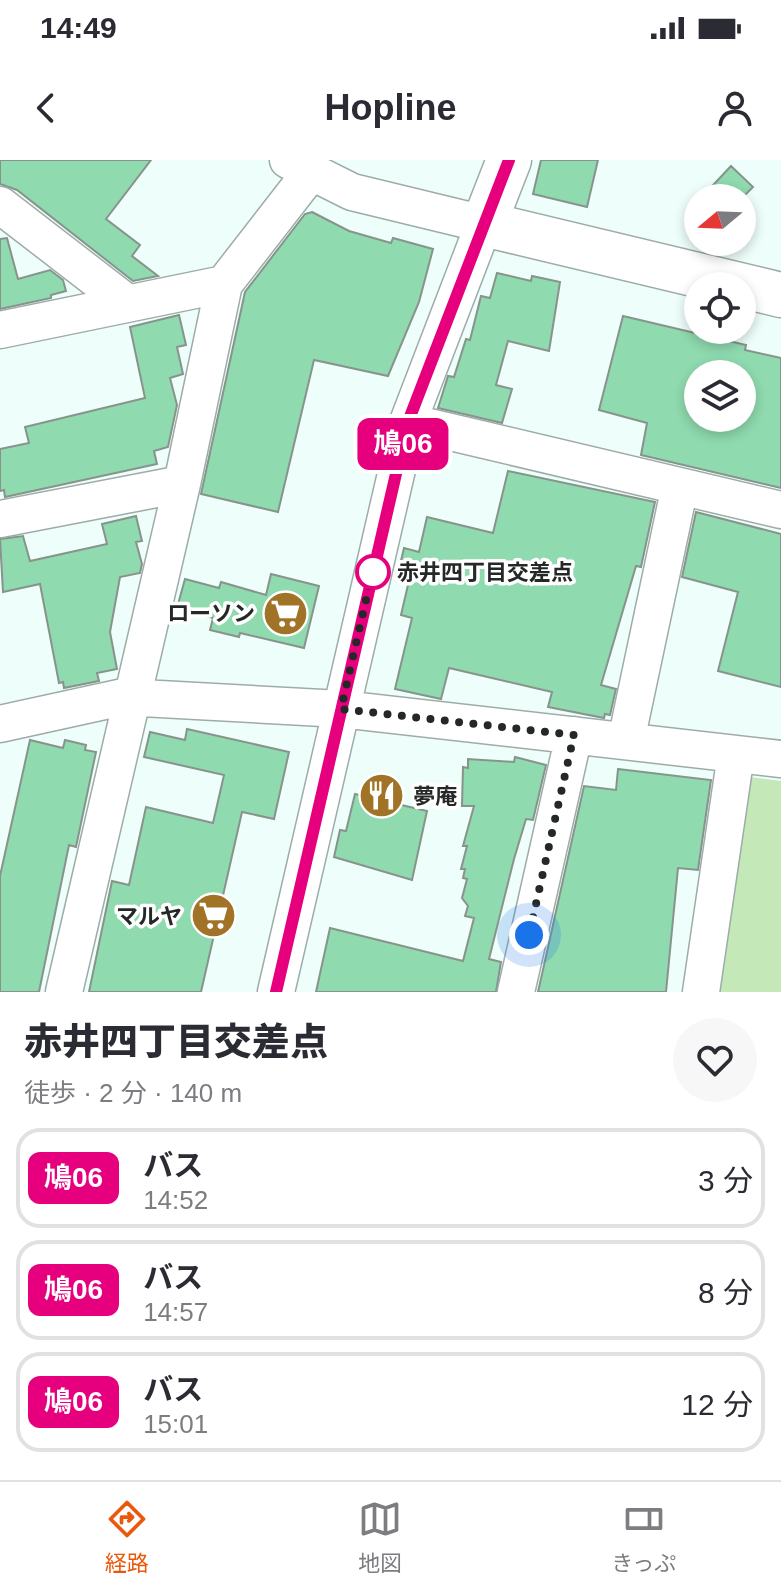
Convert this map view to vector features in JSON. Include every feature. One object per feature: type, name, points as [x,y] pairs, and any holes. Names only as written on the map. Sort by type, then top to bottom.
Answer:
[{"type":"main road","points":[[509,160],[484,224],[781,295]]},
{"type":"street","points":[[64,992],[182,484],[224,284],[300,166],[352,192],[484,224],[408,422],[276,992]]},
{"type":"street","points":[[0,205],[127,303]]},
{"type":"street","points":[[0,330],[224,284]]},
{"type":"street","points":[[408,422],[781,510]]},
{"type":"street","points":[[0,519],[182,484]]},
{"type":"street","points":[[626,741],[680,486]]},
{"type":"street","points":[[0,724],[130,698],[341,709],[781,759]]},
{"type":"street","points":[[516,992],[574,735]]},
{"type":"street","points":[[701,992],[736,754]]},
{"type":"green space","points":[[750,777],[781,781],[781,992],[717,992]]},
{"type":"building","points":[[0,160],[151,160],[106,219],[140,245],[132,256],[158,276],[133,281],[17,190],[0,184]]},
{"type":"building","points":[[541,160],[598,160],[587,207],[533,194]]},
{"type":"building","points":[[731,166],[750,184],[714,184]]},
{"type":"building","points":[[312,212],[349,231],[391,243],[393,238],[433,249],[419,302],[388,376],[314,360],[278,512],[201,494],[245,292],[305,214]]},
{"type":"building","points":[[7,238],[18,279],[50,270],[63,280],[66,291],[51,295],[51,298],[0,309],[0,239]]},
{"type":"building","points":[[497,273],[531,281],[532,276],[560,282],[549,351],[508,341],[496,385],[512,389],[502,423],[438,408],[448,376],[454,377],[466,339],[470,340],[481,296],[490,298]]},
{"type":"building","points":[[179,315],[186,345],[177,347],[183,374],[170,378],[177,405],[168,447],[154,451],[157,464],[5,497],[4,490],[0,491],[0,449],[29,443],[25,427],[145,398],[130,327]]},
{"type":"building","points":[[623,316],[684,330],[684,344],[742,344],[746,345],[745,350],[781,358],[781,488],[641,455],[647,423],[599,410]]},
{"type":"building","points":[[508,471],[655,502],[641,567],[636,566],[601,685],[616,689],[610,715],[605,714],[604,718],[548,707],[552,692],[449,668],[441,699],[395,689],[412,618],[401,615],[411,572],[399,569],[404,548],[419,552],[427,517],[493,533]]},
{"type":"building","points":[[696,512],[781,534],[781,687],[718,671],[738,592],[682,577]]},
{"type":"building","points":[[136,516],[142,541],[136,542],[142,564],[140,573],[120,577],[110,632],[117,669],[97,673],[99,681],[64,688],[63,682],[59,683],[40,584],[3,592],[0,539],[23,536],[30,561],[107,544],[102,524]]},
{"type":"building","points":[[271,574],[319,586],[304,648],[240,633],[239,637],[210,630],[213,618],[177,608],[185,579],[219,588],[221,582],[266,595]]},
{"type":"building","points":[[187,729],[289,752],[274,819],[242,812],[201,992],[89,992],[112,881],[129,885],[146,807],[213,823],[224,775],[144,757],[150,732],[185,740]]},
{"type":"building","points":[[30,740],[63,748],[65,740],[86,745],[85,750],[96,752],[76,847],[69,845],[39,992],[0,992],[0,876]]},
{"type":"building","points":[[515,757],[546,765],[533,820],[526,819],[514,859],[489,959],[501,962],[496,992],[316,992],[330,928],[463,961],[474,918],[465,916],[468,906],[462,898],[467,879],[463,878],[465,869],[461,869],[467,846],[463,846],[474,806],[462,806],[463,767],[468,768],[468,759],[514,762]]},
{"type":"building","points":[[618,769],[711,780],[698,870],[678,868],[666,992],[538,992],[584,786],[616,790]]},
{"type":"building","points":[[355,794],[427,811],[412,880],[334,857],[340,830],[346,831]]},
{"type":"bus line","name":"鳩06","points":[[276,992],[408,422],[435,343],[509,160]]},
{"type":"place","name":"赤井四丁目交差点","points":[[373,572]]},
{"type":"place","name":"ローソン","points":[[286,613]]},
{"type":"place","name":"夢庵","points":[[382,796]]},
{"type":"place","name":"マルヤ","points":[[213,916]]},
{"type":"route","points":[[373,572],[374,565],[341,709],[574,735],[529,935]]}]
